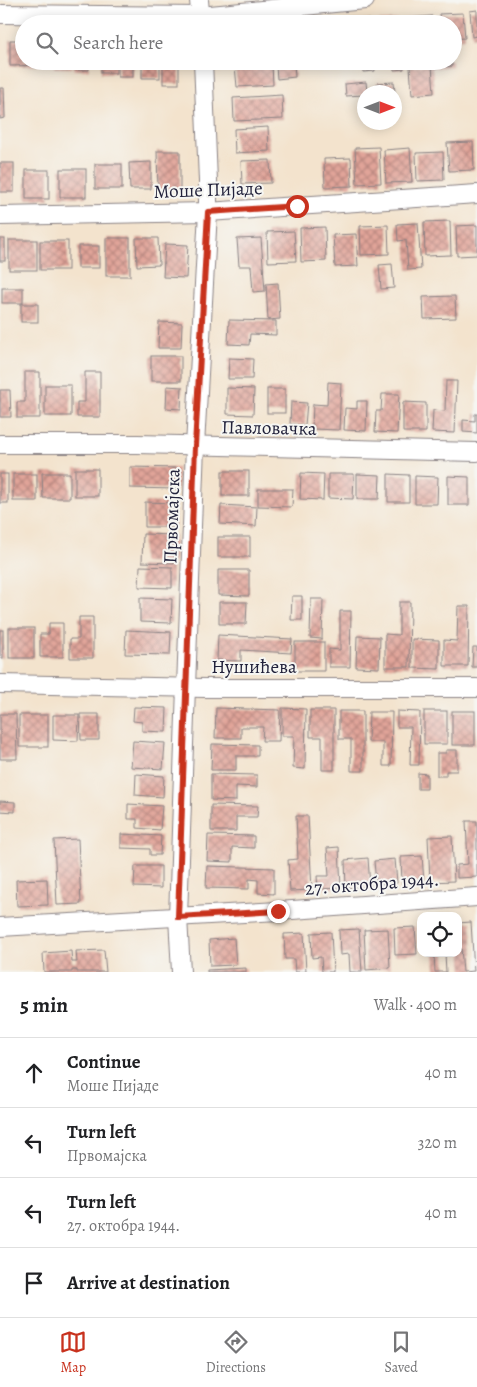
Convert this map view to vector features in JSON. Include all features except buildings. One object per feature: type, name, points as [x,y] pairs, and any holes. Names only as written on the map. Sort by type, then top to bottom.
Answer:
[{"type":"street","points":[[0,14],[200,13],[365,0]]},
{"type":"street","name":"Првомајска","points":[[181,972],[178,917],[186,687],[195,446],[208,212],[202,70]]},
{"type":"street","name":"Моше Пијаде","points":[[0,216],[208,212],[477,194]]},
{"type":"street","name":"Павловачка","points":[[0,444],[477,452]]},
{"type":"street","name":"Нушићева","points":[[0,684],[204,688],[477,688]]},
{"type":"street","name":"27. октобра 1944.","points":[[0,927],[477,897]]},
{"type":"route","points":[[278,911],[178,917],[195,446],[208,212],[297,206]]}]
